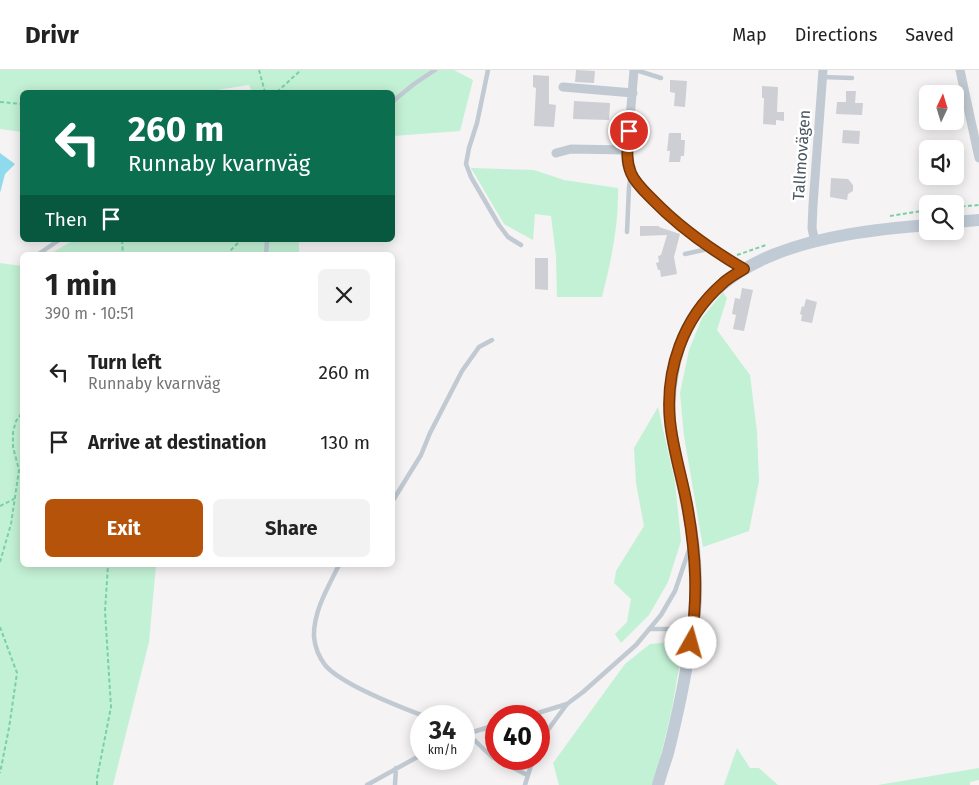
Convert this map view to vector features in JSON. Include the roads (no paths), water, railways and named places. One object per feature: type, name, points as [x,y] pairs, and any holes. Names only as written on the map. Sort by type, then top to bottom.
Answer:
[{"type":"street","points":[[635,70],[627,150],[631,173],[639,186],[673,220],[710,249],[744,269]]},
{"type":"street","points":[[960,70],[979,158]]},
{"type":"street","name":"Tallmovägen","points":[[815,242],[812,228],[822,73]]},
{"type":"street","points":[[563,87],[633,93]]},
{"type":"street","points":[[556,153],[571,149],[627,150]]},
{"type":"street","points":[[964,221],[979,220]]},
{"type":"street","points":[[658,785],[676,721],[693,630],[697,592],[688,509],[670,421],[670,397],[678,347],[690,321],[703,302],[723,283],[744,269],[772,255],[856,232],[919,226]]},
{"type":"lane","points":[[395,100],[435,70]]},
{"type":"lane","points":[[488,70],[466,164],[471,177],[499,225],[508,237],[521,246]]},
{"type":"lane","points":[[635,70],[661,78]]},
{"type":"lane","points":[[822,73],[852,78]]},
{"type":"lane","points":[[627,232],[631,173]]},
{"type":"lane","points":[[42,252],[57,242]]},
{"type":"lane","points":[[685,254],[710,249]]},
{"type":"lane","points":[[395,497],[421,455],[430,433],[462,371],[479,347],[492,340]]},
{"type":"lane","points":[[550,727],[567,704],[636,645],[661,615],[675,591],[692,536]]},
{"type":"lane","points":[[338,567],[317,613],[314,636],[318,654],[326,667],[348,682],[410,710]]},
{"type":"lane","points":[[649,629],[693,630]]},
{"type":"lane","points":[[550,709],[567,704]]},
{"type":"lane","points":[[475,742],[492,757],[527,775]]},
{"type":"lane","points":[[367,785],[410,761]]},
{"type":"lane","points":[[394,785],[396,768]]},
{"type":"lane","points":[[525,785],[529,770]]},
{"type":"water","points":[[0,153],[15,164],[5,174],[0,193]]}]
